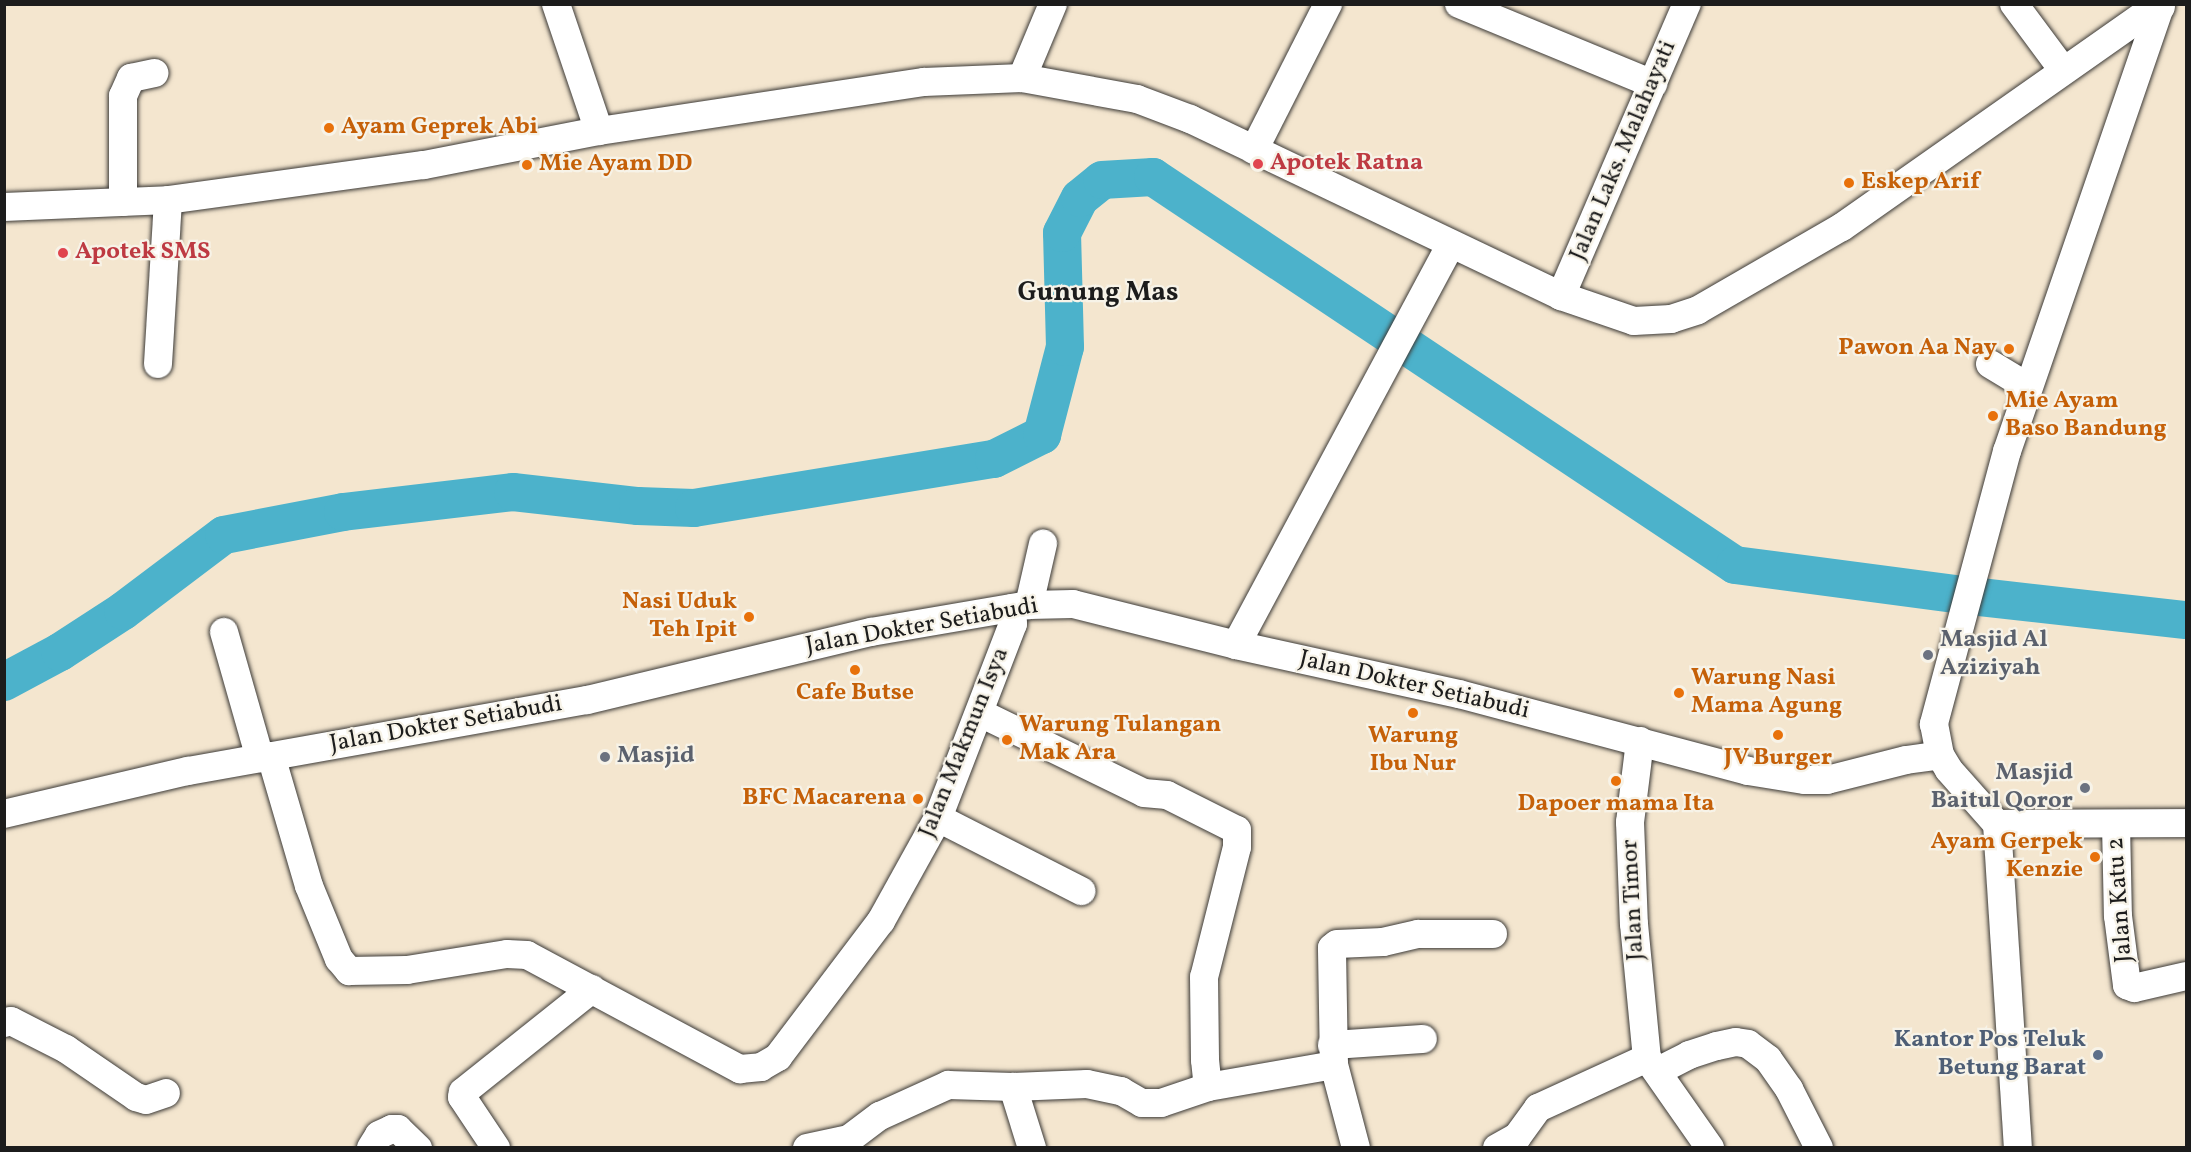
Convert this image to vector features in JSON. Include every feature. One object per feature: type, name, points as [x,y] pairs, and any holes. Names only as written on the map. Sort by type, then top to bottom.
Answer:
[{"type":"street","points":[[556,4],[599,131]]},
{"type":"street","points":[[1022,78],[1053,4]]},
{"type":"street","points":[[1254,150],[1328,4]]},
{"type":"street","points":[[1459,4],[1653,84]]},
{"type":"street","name":"Jalan Laks. Malahayati","points":[[1561,296],[1687,4]]},
{"type":"street","points":[[2014,4],[2063,70]]},
{"type":"street","points":[[4,207],[168,200],[424,165],[599,131],[924,82],[1022,78],[1137,99],[1190,119],[1450,246],[1561,296],[1634,321],[1671,319],[1698,310],[1842,227],[2063,70],[2146,13],[2161,6]]},
{"type":"street","points":[[2018,1148],[1997,824],[1949,770],[1940,755],[1935,717],[2007,450],[2161,6]]},
{"type":"street","points":[[123,202],[123,96],[131,78],[154,73]]},
{"type":"street","points":[[158,364],[168,200]]},
{"type":"street","points":[[1236,645],[1450,246]]},
{"type":"street","points":[[1990,364],[2028,387]]},
{"type":"street","name":"Jalan Makmun Isya","points":[[266,757],[309,886],[339,959],[349,970],[407,970],[507,954],[527,955],[740,1069],[762,1067],[778,1057],[881,921],[938,818],[1043,544]]},
{"type":"street","name":"Jalan Dokter Setiabudi","points":[[4,814],[188,771],[587,700],[871,632],[1020,606],[1073,604],[1236,645],[1459,694],[1748,771],[1805,780],[1827,780],[1906,760],[1940,755]]},
{"type":"street","points":[[224,632],[266,757]]},
{"type":"street","points":[[980,713],[1144,793],[1167,795],[1237,830],[1237,847],[1204,977],[1205,1060],[1208,1087]]},
{"type":"street","name":"Jalan Timor","points":[[1640,741],[1630,822],[1634,924],[1652,1065]]},
{"type":"street","points":[[938,818],[1081,891]]},
{"type":"street","points":[[1997,824],[2187,823]]},
{"type":"street","name":"Jalan Katu 2","points":[[2116,824],[2118,916],[2127,985],[2134,988],[2187,976]]},
{"type":"street","points":[[1356,1148],[1333,1055],[1330,956],[1332,948],[1337,944],[1383,942],[1418,934],[1492,934]]},
{"type":"street","points":[[496,1148],[462,1097],[463,1092],[592,989]]},
{"type":"street","points":[[4,1023],[11,1022],[66,1049],[136,1097],[147,1100],[166,1093]]},
{"type":"street","points":[[807,1148],[849,1139],[880,1116],[948,1085],[1013,1087],[1087,1084],[1121,1091],[1142,1103],[1161,1103],[1208,1087],[1333,1055],[1423,1039]]},
{"type":"street","points":[[1497,1148],[1517,1137],[1538,1108],[1652,1065],[1736,1042],[1748,1044],[1768,1059],[1789,1089],[1819,1148]]},
{"type":"street","points":[[1652,1065],[1710,1148]]},
{"type":"street","points":[[1013,1087],[1032,1148]]},
{"type":"street","points":[[371,1148],[379,1135],[392,1129],[398,1129],[418,1148]]},
{"type":"waterway","points":[[4,682],[60,652],[123,611],[224,535],[343,512],[513,492],[638,506],[694,508],[994,459],[1042,435],[1065,347],[1062,233],[1080,198],[1102,180],[1153,177],[1735,565],[1971,596],[2186,620]]},
{"type":"place","name":"Ayam Geprek Abi","points":[[329,128]]},
{"type":"place","name":"Apotek Ratna","points":[[1258,164]]},
{"type":"place","name":"Mie Ayam DD","points":[[527,165]]},
{"type":"place","name":"Eskep Arif","points":[[1849,183]]},
{"type":"place","name":"Apotek SMS","points":[[63,253]]},
{"type":"place","name":"Pawon Aa Nay","points":[[2009,349]]},
{"type":"place","name":"Mie Ayam Baso Bandung","points":[[1993,416]]},
{"type":"place","name":"Nasi Uduk Teh Ipit","points":[[749,617]]},
{"type":"place","name":"Masjid Al Aziziyah","points":[[1928,655]]},
{"type":"place","name":"Cafe Butse","points":[[855,670]]},
{"type":"place","name":"Warung Nasi Mama Agung","points":[[1679,693]]},
{"type":"place","name":"Warung Ibu Nur","points":[[1413,713]]},
{"type":"place","name":"JV Burger","points":[[1778,735]]},
{"type":"place","name":"Warung Tulangan Mak Ara","points":[[1007,740]]},
{"type":"place","name":"Masjid","points":[[605,757]]},
{"type":"place","name":"Dapoer mama Ita","points":[[1616,781]]},
{"type":"place","name":"Masjid Baitul Qoror","points":[[2085,788]]},
{"type":"place","name":"BFC Macarena","points":[[918,799]]},
{"type":"place","name":"Ayam Gerpek Kenzie","points":[[2095,857]]},
{"type":"place","name":"Kantor Pos Teluk Betung Barat","points":[[2098,1055]]},
{"type":"district","name":"Gunung Mas","points":[[1098,294]]}]
